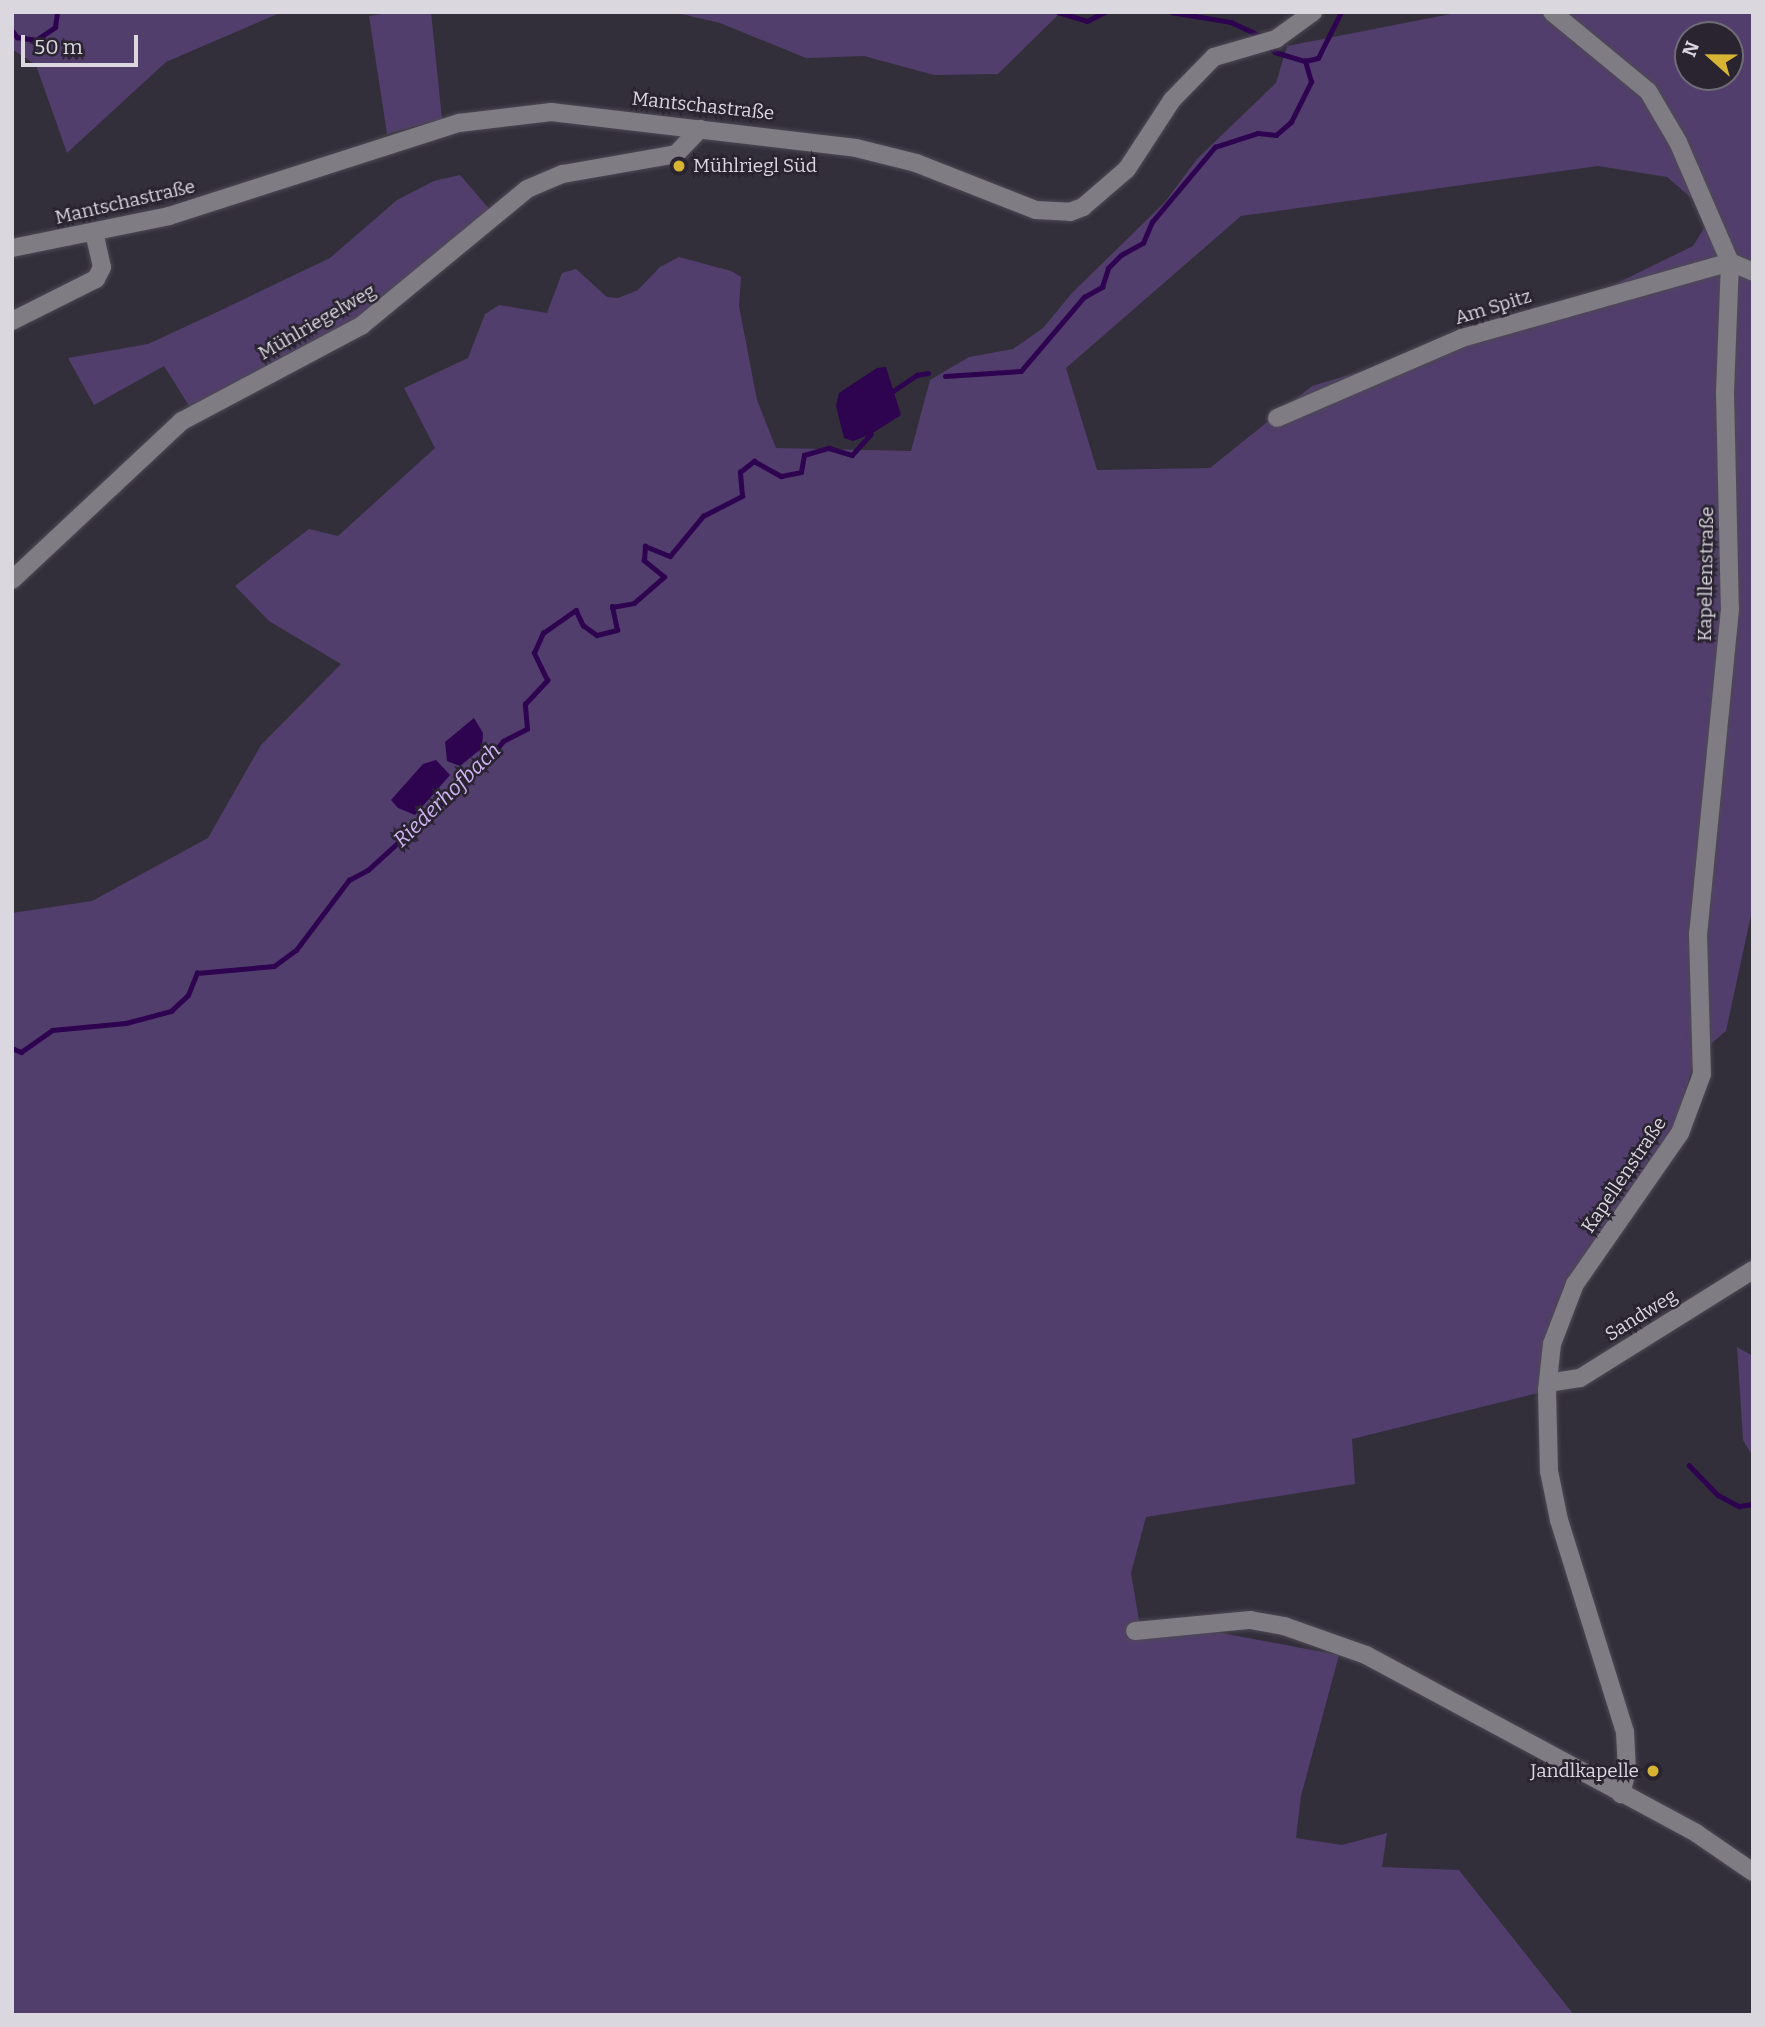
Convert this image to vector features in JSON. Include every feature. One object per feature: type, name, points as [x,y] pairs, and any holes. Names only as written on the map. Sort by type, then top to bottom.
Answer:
[{"type":"street","name":"Mantschastraße","points":[[12,248],[172,215],[482,118],[551,111],[856,148],[916,163],[1036,210],[1070,212],[1083,207],[1127,169],[1189,79],[1214,57],[1276,39],[1313,12]]},
{"type":"street","name":"Kapellenstraße","points":[[1552,12],[1648,91],[1678,142],[1730,262],[1725,393],[1730,609],[1698,934],[1702,1074],[1680,1133],[1575,1284],[1552,1344],[1548,1384],[1549,1471],[1559,1520],[1625,1732],[1627,1771],[1621,1794]]},
{"type":"street","name":"Mühlriegelweg","points":[[12,580],[182,421],[361,326],[527,189],[564,174],[676,155],[700,129]]},
{"type":"street","points":[[12,321],[96,279],[102,268],[94,233]]},
{"type":"street","points":[[1730,262],[1753,272]]},
{"type":"street","name":"Am Spitz","points":[[1277,418],[1462,338],[1730,262]]},
{"type":"street","name":"Sandweg","points":[[1548,1384],[1580,1378],[1753,1270]]},
{"type":"street","points":[[1135,1631],[1232,1619],[1306,1632],[1425,1683],[1621,1794],[1696,1833],[1753,1872]]},
{"type":"shaded area","points":[[12,12],[282,12],[166,62],[67,153],[36,65],[12,49]]},
{"type":"shaded area","points":[[393,12],[431,12],[442,119],[387,134],[369,16]]},
{"type":"shaded area","points":[[673,12],[1061,12],[998,74],[934,75],[864,56],[806,58],[720,23]]},
{"type":"shaded area","points":[[1461,12],[1753,12],[1753,906],[1726,1031],[1695,1057],[1676,1126],[1565,1283],[1544,1353],[1538,1393],[1352,1439],[1355,1484],[1146,1517],[1131,1573],[1141,1632],[1211,1631],[1339,1655],[1301,1796],[1296,1838],[1342,1845],[1387,1833],[1382,1867],[1459,1870],[1574,2015],[12,2015],[12,913],[92,901],[208,838],[261,745],[341,664],[269,621],[235,586],[309,529],[338,536],[435,448],[404,388],[468,358],[485,314],[499,305],[547,313],[562,273],[576,269],[607,297],[618,298],[638,290],[660,267],[679,257],[731,271],[741,277],[739,306],[757,400],[776,448],[911,451],[930,380],[969,357],[1013,349],[1043,328],[1072,293],[1165,202],[1197,159],[1276,83],[1287,46]],"holes":[[[1598,166],[1667,177],[1696,202],[1706,225],[1693,246],[1556,313],[1312,386],[1210,468],[1097,470],[1066,368],[1241,216]]]},
{"type":"shaded area","points":[[460,175],[491,211],[384,304],[191,409],[164,366],[94,405],[68,358],[148,344],[215,313],[330,258],[397,200],[434,181]]},
{"type":"shaded area","points":[[886,367],[901,415],[871,434],[853,441],[844,438],[836,406],[839,393],[877,368]]},
{"type":"shaded area","points":[[474,718],[483,733],[482,748],[460,766],[447,761],[445,742]]},
{"type":"shaded area","points":[[436,760],[450,775],[415,815],[398,808],[391,800],[423,764]]},
{"type":"shaded area","points":[[1737,1347],[1753,1356],[1753,1457],[1743,1440]]},
{"type":"waterway","points":[[12,30],[17,37],[36,40],[55,27],[57,12]]},
{"type":"waterway","points":[[1058,12],[1087,21],[1105,12]]},
{"type":"waterway","points":[[1171,12],[1231,22],[1263,37]]},
{"type":"waterway","points":[[1270,47],[1275,52],[1305,61],[1318,58],[1341,12]]},
{"type":"waterway","name":"Riederhofbach","points":[[945,376],[1021,371],[1084,297],[1102,287],[1108,268],[1121,255],[1143,243],[1152,222],[1215,147],[1258,133],[1276,135],[1291,122],[1311,82],[1305,61]]},
{"type":"waterway","name":"Riederhofbach","points":[[893,391],[917,375],[928,373]]},
{"type":"waterway","name":"Riederhofbach","points":[[12,1048],[21,1052],[52,1030],[126,1023],[171,1011],[188,995],[197,973],[274,966],[296,950],[349,880],[368,870],[483,765],[503,741],[527,729],[525,704],[547,680],[534,653],[543,633],[576,610],[583,625],[597,635],[617,630],[612,607],[634,603],[664,577],[644,561],[645,546],[670,556],[703,516],[742,496],[740,472],[754,461],[781,476],[801,472],[804,455],[829,448],[852,455],[871,434]]},
{"type":"waterway","points":[[1689,1465],[1718,1495],[1739,1506],[1753,1504]]},
{"type":"place","name":"Mühlriegl Süd","points":[[679,166]]},
{"type":"place","name":"Jandlkapelle","points":[[1653,1771]]}]
